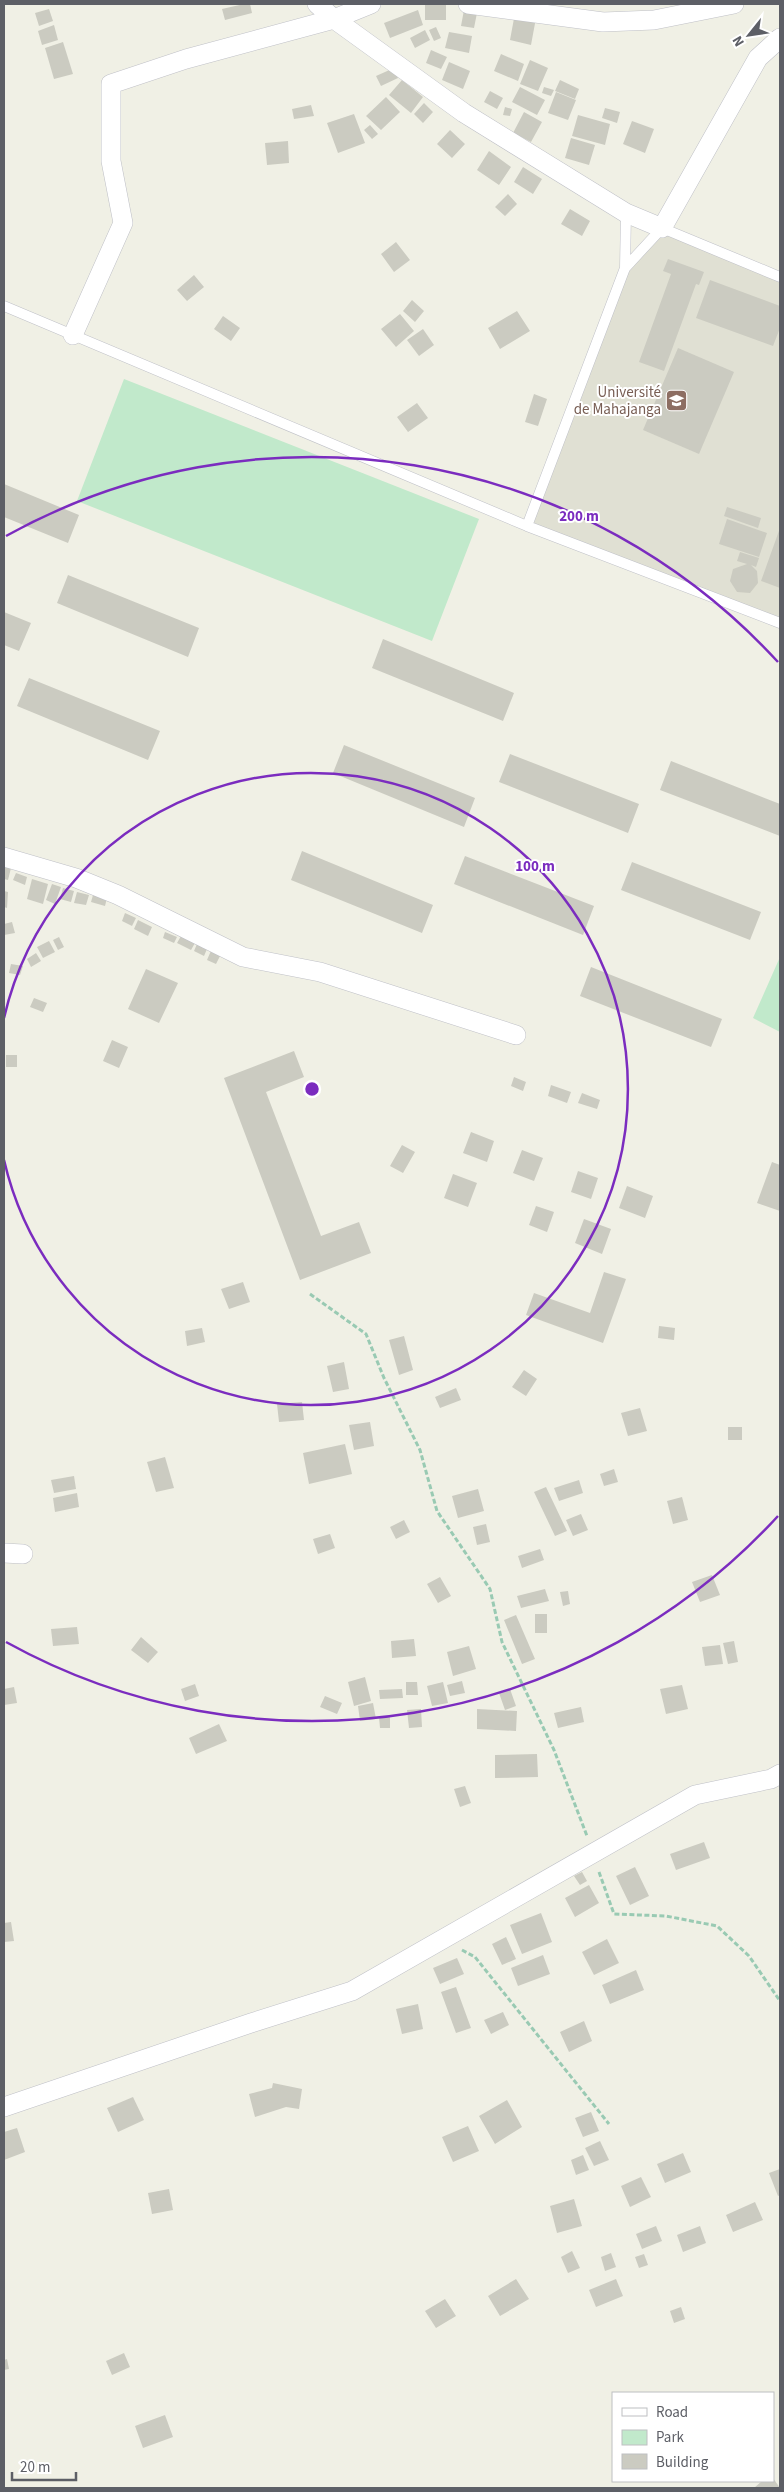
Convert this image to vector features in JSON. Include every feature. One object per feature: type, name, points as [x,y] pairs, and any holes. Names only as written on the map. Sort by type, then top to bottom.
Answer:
[{"type":"street","points":[[317,4],[334,19],[464,114],[626,212],[662,228],[758,58],[780,38]]},
{"type":"street","points":[[73,335],[124,223],[111,160],[110,84],[186,59],[334,19],[371,4]]},
{"type":"street","points":[[468,4],[603,22],[654,20],[734,4]]},
{"type":"street","points":[[4,857],[76,878],[118,895],[243,957],[320,972],[516,1034]]},
{"type":"street","points":[[4,1553],[23,1554]]},
{"type":"street","points":[[4,2107],[251,2023],[352,1991],[695,1795],[771,1779],[780,1774]]},
{"type":"lane","points":[[527,526],[625,268],[626,212]]},
{"type":"lane","points":[[625,268],[662,228],[780,276]]},
{"type":"lane","points":[[4,306],[527,526],[780,623]]},
{"type":"path","points":[[310,1294],[366,1334],[384,1378],[420,1450],[437,1511],[490,1588],[502,1642],[554,1750],[614,1914],[666,1916],[717,1926],[748,1956],[780,2002]]},
{"type":"path","points":[[441,1940],[475,1957],[609,2124]]},
{"type":"shaded area","name":"Université de Mahajanga","points":[[662,228],[780,277],[780,623],[527,526],[625,268]]},
{"type":"green space","points":[[124,379],[479,519],[432,641],[77,501]]},
{"type":"green space","points":[[780,957],[780,1032],[753,1018]]},
{"type":"building","points":[[250,4],[252,13],[225,20],[222,9]]},
{"type":"building","points":[[425,5],[446,5],[446,20],[425,20]]},
{"type":"building","points":[[49,9],[53,21],[39,26],[35,13]]},
{"type":"building","points":[[418,10],[423,25],[390,38],[384,23]]},
{"type":"building","points":[[464,10],[477,13],[474,28],[461,26]]},
{"type":"building","points":[[515,13],[536,18],[531,45],[510,40]]},
{"type":"building","points":[[54,25],[58,40],[42,45],[38,31]]},
{"type":"building","points":[[436,27],[441,38],[434,41],[429,30]]},
{"type":"building","points":[[425,30],[430,40],[415,48],[410,38]]},
{"type":"building","points":[[449,32],[472,36],[469,53],[445,48]]},
{"type":"building","points":[[63,42],[73,74],[54,79],[45,48]]},
{"type":"building","points":[[431,50],[447,57],[441,69],[426,63]]},
{"type":"building","points":[[501,54],[524,64],[518,81],[494,71]]},
{"type":"building","points":[[530,60],[548,68],[538,91],[520,84]]},
{"type":"building","points":[[449,62],[470,71],[463,89],[442,80]]},
{"type":"building","points":[[394,68],[398,78],[381,86],[376,76]]},
{"type":"building","points":[[402,80],[423,97],[411,113],[389,95]]},
{"type":"building","points":[[560,80],[579,89],[575,99],[555,91]]},
{"type":"building","points":[[520,87],[545,100],[537,115],[512,102]]},
{"type":"building","points":[[544,87],[554,90],[551,96],[542,93]]},
{"type":"building","points":[[490,91],[503,98],[497,109],[484,102]]},
{"type":"building","points":[[556,92],[576,100],[568,120],[548,113]]},
{"type":"building","points":[[386,97],[400,112],[381,130],[366,116]]},
{"type":"building","points":[[424,103],[433,112],[423,123],[414,114]]},
{"type":"building","points":[[311,105],[314,116],[294,119],[292,109]]},
{"type":"building","points":[[505,107],[512,109],[510,116],[503,115]]},
{"type":"building","points":[[605,108],[620,112],[617,123],[602,118]]},
{"type":"building","points":[[524,112],[542,122],[531,142],[513,133]]},
{"type":"building","points":[[354,114],[365,143],[338,153],[327,123]]},
{"type":"building","points":[[578,115],[610,124],[605,145],[572,136]]},
{"type":"building","points":[[632,121],[654,129],[645,153],[623,144]]},
{"type":"building","points":[[370,125],[378,134],[372,139],[364,130]]},
{"type":"building","points":[[450,130],[465,144],[452,158],[437,144]]},
{"type":"building","points":[[571,138],[595,145],[589,165],[565,158]]},
{"type":"building","points":[[288,141],[289,163],[267,165],[265,143]]},
{"type":"building","points":[[489,151],[511,167],[499,185],[477,170]]},
{"type":"building","points":[[523,167],[542,179],[533,194],[514,182]]},
{"type":"building","points":[[508,194],[517,204],[505,216],[495,207]]},
{"type":"building","points":[[570,209],[590,221],[582,236],[561,224]]},
{"type":"building","points":[[396,242],[410,260],[394,272],[381,254]]},
{"type":"building","points":[[668,259],[704,272],[699,285],[696,284],[664,371],[639,362],[671,274],[663,271]]},
{"type":"building","points":[[194,275],[204,287],[187,301],[177,290]]},
{"type":"building","points":[[710,280],[780,306],[780,328],[773,346],[696,318]]},
{"type":"building","points":[[412,300],[424,311],[415,322],[403,311]]},
{"type":"building","points":[[517,311],[530,331],[500,349],[488,328]]},
{"type":"building","points":[[400,314],[414,331],[396,347],[381,329]]},
{"type":"building","points":[[223,316],[240,328],[231,341],[214,329]]},
{"type":"building","points":[[423,329],[434,345],[419,356],[407,340]]},
{"type":"building","points":[[678,348],[734,372],[699,454],[643,430]]},
{"type":"building","points":[[534,394],[547,399],[538,426],[525,422]]},
{"type":"building","points":[[417,403],[428,418],[408,432],[397,417]]},
{"type":"building","points":[[4,484],[79,515],[68,543],[4,517]]},
{"type":"building","points":[[727,507],[761,518],[758,528],[724,516]]},
{"type":"building","points":[[727,519],[767,533],[759,557],[719,544]]},
{"type":"building","points":[[780,528],[780,588],[761,581]]},
{"type":"building","points":[[740,552],[759,558],[756,567],[751,565],[757,571],[758,583],[750,593],[737,592],[730,581],[733,569],[747,564],[737,561]]},
{"type":"building","points":[[68,575],[199,628],[188,657],[57,603]]},
{"type":"building","points":[[4,612],[31,623],[19,651],[4,645]]},
{"type":"building","points":[[383,639],[514,693],[503,721],[372,668]]},
{"type":"building","points":[[29,678],[160,731],[148,760],[17,706]]},
{"type":"building","points":[[344,745],[475,798],[464,827],[333,773]]},
{"type":"building","points":[[510,754],[639,804],[628,833],[499,782]]},
{"type":"building","points":[[671,761],[780,804],[780,836],[660,790]]},
{"type":"building","points":[[302,851],[433,905],[422,933],[291,880]]},
{"type":"building","points":[[465,856],[594,906],[583,935],[454,884]]},
{"type":"building","points":[[632,862],[761,912],[750,940],[621,890]]},
{"type":"building","points":[[4,866],[11,868],[8,880],[4,879]]},
{"type":"building","points":[[16,873],[27,877],[25,885],[13,880]]},
{"type":"building","points":[[32,879],[48,884],[43,904],[27,899]]},
{"type":"building","points":[[52,884],[61,887],[55,904],[46,900]]},
{"type":"building","points":[[63,888],[74,891],[71,902],[60,899]]},
{"type":"building","points":[[4,891],[8,892],[7,908],[4,907]]},
{"type":"building","points":[[77,892],[89,895],[86,905],[74,903]]},
{"type":"building","points":[[93,895],[107,898],[105,906],[91,902]]},
{"type":"building","points":[[125,913],[136,918],[132,926],[122,921]]},
{"type":"building","points":[[138,920],[152,927],[148,936],[134,929]]},
{"type":"building","points":[[12,922],[15,933],[4,935],[4,924]]},
{"type":"building","points":[[165,932],[177,937],[174,943],[163,938]]},
{"type":"building","points":[[181,936],[195,943],[191,950],[177,943]]},
{"type":"building","points":[[59,937],[64,947],[58,950],[53,940]]},
{"type":"building","points":[[49,941],[55,952],[43,958],[37,947]]},
{"type":"building","points":[[197,944],[207,949],[204,956],[194,951]]},
{"type":"building","points":[[213,946],[223,950],[216,964],[207,960]]},
{"type":"building","points":[[36,953],[41,961],[31,967],[27,959]]},
{"type":"building","points":[[11,964],[23,966],[20,975],[9,973]]},
{"type":"building","points":[[591,967],[722,1019],[711,1047],[580,996]]},
{"type":"building","points":[[146,969],[178,983],[159,1023],[128,1009]]},
{"type":"building","points":[[34,998],[47,1003],[43,1012],[30,1007]]},
{"type":"building","points":[[112,1040],[128,1047],[119,1068],[103,1061]]},
{"type":"building","points":[[294,1051],[304,1077],[266,1092],[321,1236],[359,1222],[371,1253],[300,1280],[224,1078]]},
{"type":"building","points":[[6,1055],[17,1055],[17,1067],[6,1067]]},
{"type":"building","points":[[514,1077],[526,1082],[523,1091],[511,1086]]},
{"type":"building","points":[[551,1085],[571,1092],[567,1103],[548,1096]]},
{"type":"building","points":[[582,1093],[600,1100],[597,1109],[578,1103]]},
{"type":"building","points":[[471,1132],[494,1141],[487,1162],[463,1153]]},
{"type":"building","points":[[402,1145],[415,1152],[403,1173],[390,1166]]},
{"type":"building","points":[[522,1150],[543,1158],[534,1181],[513,1173]]},
{"type":"building","points":[[772,1162],[780,1165],[780,1211],[757,1203]]},
{"type":"building","points":[[578,1171],[598,1178],[591,1199],[571,1192]]},
{"type":"building","points":[[453,1174],[477,1183],[468,1207],[444,1198]]},
{"type":"building","points":[[627,1186],[653,1196],[645,1218],[619,1208]]},
{"type":"building","points":[[536,1206],[554,1212],[547,1232],[529,1225]]},
{"type":"building","points":[[584,1219],[611,1229],[602,1254],[575,1243]]},
{"type":"building","points":[[604,1272],[626,1279],[603,1343],[526,1315],[534,1293],[590,1313]]},
{"type":"building","points":[[243,1282],[250,1302],[229,1309],[221,1289]]},
{"type":"building","points":[[659,1326],[675,1328],[674,1340],[658,1338]]},
{"type":"building","points":[[202,1328],[205,1342],[187,1346],[185,1331]]},
{"type":"building","points":[[404,1336],[413,1370],[399,1375],[389,1340]]},
{"type":"building","points":[[344,1362],[349,1389],[333,1392],[327,1366]]},
{"type":"building","points":[[524,1370],[537,1379],[526,1396],[512,1387]]},
{"type":"building","points":[[456,1388],[461,1400],[440,1408],[435,1397]]},
{"type":"building","points":[[302,1402],[304,1420],[279,1422],[277,1404]]},
{"type":"building","points":[[640,1408],[647,1431],[628,1436],[621,1413]]},
{"type":"building","points":[[370,1422],[374,1446],[354,1450],[349,1425]]},
{"type":"building","points":[[728,1427],[742,1427],[742,1440],[728,1440]]},
{"type":"building","points":[[345,1444],[352,1474],[309,1484],[303,1453]]},
{"type":"building","points":[[165,1457],[174,1488],[156,1492],[147,1462]]},
{"type":"building","points":[[614,1469],[618,1482],[604,1486],[600,1474]]},
{"type":"building","points":[[74,1476],[76,1489],[54,1493],[51,1480]]},
{"type":"building","points":[[579,1480],[583,1493],[559,1501],[554,1488]]},
{"type":"building","points":[[546,1487],[567,1531],[555,1536],[534,1492]]},
{"type":"building","points":[[478,1489],[484,1511],[458,1518],[452,1496]]},
{"type":"building","points":[[77,1493],[79,1507],[55,1512],[53,1498]]},
{"type":"building","points":[[682,1497],[688,1520],[673,1524],[667,1501]]},
{"type":"building","points":[[581,1514],[588,1530],[573,1536],[566,1520]]},
{"type":"building","points":[[404,1520],[410,1532],[396,1539],[390,1527]]},
{"type":"building","points":[[486,1524],[490,1542],[477,1545],[473,1527]]},
{"type":"building","points":[[330,1534],[335,1548],[318,1554],[313,1539]]},
{"type":"building","points":[[540,1549],[544,1560],[522,1568],[518,1556]]},
{"type":"building","points":[[712,1575],[720,1595],[700,1602],[692,1582]]},
{"type":"building","points":[[440,1577],[451,1596],[438,1603],[427,1584]]},
{"type":"building","points":[[545,1589],[549,1601],[521,1608],[517,1596]]},
{"type":"building","points":[[568,1591],[570,1604],[563,1606],[560,1592]]},
{"type":"building","points":[[535,1614],[547,1614],[547,1633],[535,1633]]},
{"type":"building","points":[[516,1615],[535,1659],[522,1664],[504,1620]]},
{"type":"building","points":[[77,1627],[79,1644],[53,1646],[51,1629]]},
{"type":"building","points":[[141,1637],[158,1652],[148,1663],[131,1650]]},
{"type":"building","points":[[414,1639],[416,1656],[392,1658],[391,1641]]},
{"type":"building","points":[[734,1641],[738,1662],[728,1664],[723,1643]]},
{"type":"building","points":[[720,1645],[723,1664],[705,1666],[702,1647]]},
{"type":"building","points":[[469,1646],[476,1669],[453,1676],[447,1652]]},
{"type":"building","points":[[365,1677],[371,1701],[354,1706],[348,1682]]},
{"type":"building","points":[[462,1681],[465,1693],[450,1696],[447,1685]]},
{"type":"building","points":[[406,1682],[417,1682],[418,1695],[406,1695]]},
{"type":"building","points":[[443,1682],[448,1703],[432,1706],[427,1686]]},
{"type":"building","points":[[195,1684],[199,1696],[185,1701],[181,1689]]},
{"type":"building","points":[[682,1685],[688,1709],[666,1714],[660,1689]]},
{"type":"building","points":[[14,1687],[17,1703],[4,1705],[4,1689]]},
{"type":"building","points":[[402,1689],[403,1698],[380,1699],[379,1690]]},
{"type":"building","points":[[510,1689],[516,1706],[505,1710],[499,1693]]},
{"type":"building","points":[[325,1696],[342,1703],[337,1714],[320,1707]]},
{"type":"building","points":[[373,1703],[376,1719],[360,1721],[358,1706]]},
{"type":"building","points":[[581,1707],[584,1722],[558,1728],[554,1713]]},
{"type":"building","points":[[421,1709],[422,1727],[409,1728],[407,1710]]},
{"type":"building","points":[[477,1709],[517,1711],[516,1731],[477,1729]]},
{"type":"building","points":[[379,1717],[390,1717],[390,1728],[380,1728]]},
{"type":"building","points":[[219,1724],[227,1741],[196,1754],[189,1738]]},
{"type":"building","points":[[537,1754],[538,1777],[495,1778],[495,1755]]},
{"type":"building","points":[[465,1786],[471,1803],[460,1807],[454,1789]]},
{"type":"building","points":[[704,1842],[710,1858],[676,1870],[670,1854]]},
{"type":"building","points":[[635,1867],[649,1896],[630,1905],[616,1876]]},
{"type":"building","points":[[582,1872],[587,1881],[580,1885],[574,1876]]},
{"type":"building","points":[[589,1885],[599,1903],[575,1917],[565,1898]]},
{"type":"building","points":[[541,1913],[552,1942],[522,1954],[510,1925]]},
{"type":"building","points":[[11,1922],[14,1941],[4,1942],[4,1923]]},
{"type":"building","points":[[506,1937],[516,1959],[502,1965],[492,1944]]},
{"type":"building","points":[[607,1939],[619,1963],[594,1975],[582,1952]]},
{"type":"building","points":[[543,1955],[550,1974],[518,1986],[511,1968]]},
{"type":"building","points":[[457,1958],[464,1974],[440,1984],[433,1968]]},
{"type":"building","points":[[636,1970],[644,1990],[610,2004],[602,1985]]},
{"type":"building","points":[[456,1987],[471,2028],[456,2033],[441,1992]]},
{"type":"building","points":[[418,2004],[423,2029],[402,2034],[396,2009]]},
{"type":"building","points":[[503,2012],[509,2025],[491,2034],[484,2020]]},
{"type":"building","points":[[584,2021],[592,2041],[569,2052],[560,2032]]},
{"type":"building","points":[[273,2083],[302,2089],[299,2109],[286,2107],[255,2117],[249,2094],[272,2088]]},
{"type":"building","points":[[133,2097],[144,2120],[118,2132],[107,2108]]},
{"type":"building","points":[[507,2100],[522,2127],[495,2144],[479,2116]]},
{"type":"building","points":[[591,2112],[599,2131],[583,2137],[575,2118]]},
{"type":"building","points":[[468,2126],[479,2151],[453,2162],[442,2137]]},
{"type":"building","points":[[17,2128],[25,2152],[4,2160],[4,2132]]},
{"type":"building","points":[[600,2141],[609,2160],[594,2166],[585,2148]]},
{"type":"building","points":[[683,2153],[691,2172],[665,2183],[657,2164]]},
{"type":"building","points":[[583,2155],[589,2170],[576,2175],[571,2160]]},
{"type":"building","points":[[780,2169],[780,2195],[778,2196],[769,2173]]},
{"type":"building","points":[[641,2177],[651,2197],[630,2207],[621,2186]]},
{"type":"building","points":[[169,2189],[173,2210],[152,2214],[148,2193]]},
{"type":"building","points":[[574,2199],[582,2226],[557,2233],[550,2206]]},
{"type":"building","points":[[755,2202],[763,2220],[733,2232],[726,2215]]},
{"type":"building","points":[[656,2226],[662,2241],[642,2249],[636,2234]]},
{"type":"building","points":[[700,2226],[706,2243],[683,2252],[677,2235]]},
{"type":"building","points":[[572,2251],[580,2268],[568,2273],[561,2257]]},
{"type":"building","points":[[611,2253],[616,2267],[605,2271],[601,2257]]},
{"type":"building","points":[[644,2254],[648,2265],[639,2268],[635,2257]]},
{"type":"building","points":[[516,2279],[529,2299],[500,2316],[488,2296]]},
{"type":"building","points":[[616,2279],[623,2296],[596,2307],[589,2290]]},
{"type":"building","points":[[445,2299],[456,2316],[436,2328],[425,2311]]},
{"type":"building","points":[[681,2307],[685,2319],[674,2323],[670,2311]]},
{"type":"building","points":[[124,2353],[130,2367],[112,2375],[106,2361]]},
{"type":"building","points":[[7,2359],[9,2369],[4,2370],[4,2360]]},
{"type":"building","points":[[165,2415],[173,2437],[143,2448],[135,2426]]},
{"type":"building","points":[[774,2479],[780,2488],[754,2488],[761,2482],[774,2482]]},
{"type":"place","name":"Université de Mahajanga","points":[[677,401]]}]
